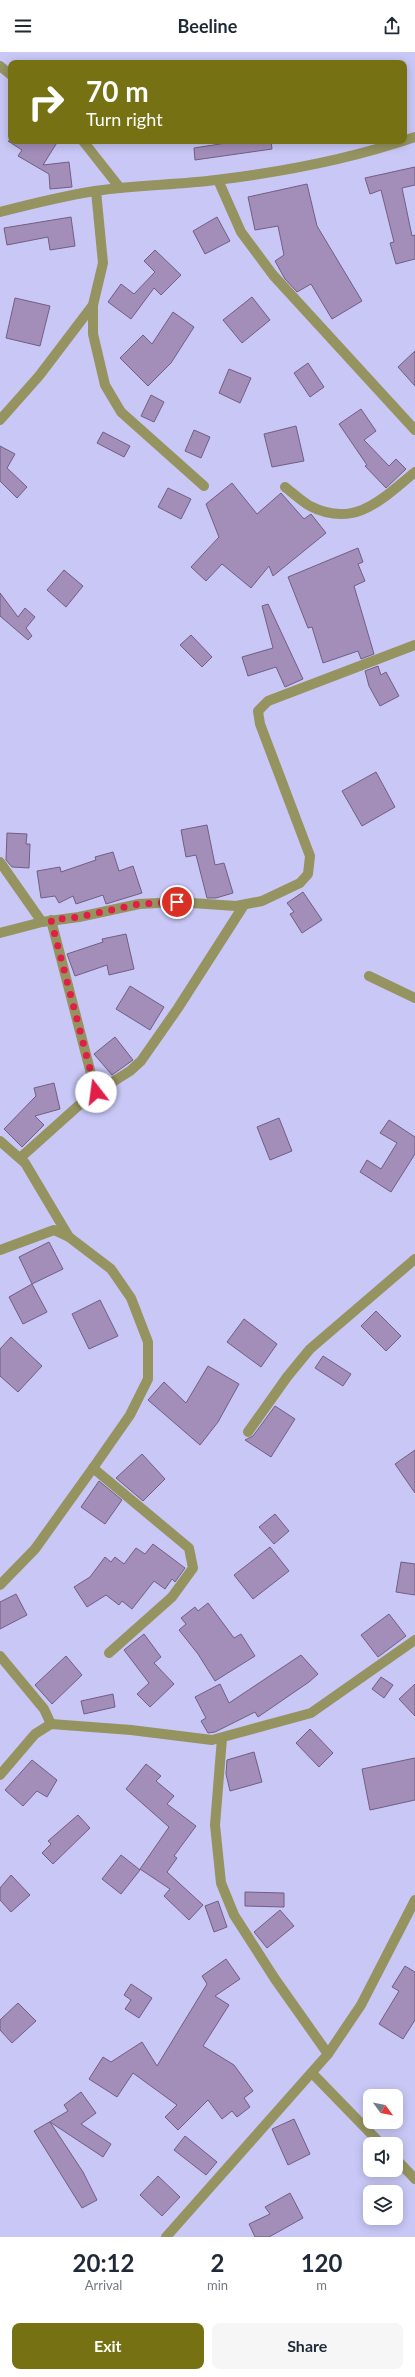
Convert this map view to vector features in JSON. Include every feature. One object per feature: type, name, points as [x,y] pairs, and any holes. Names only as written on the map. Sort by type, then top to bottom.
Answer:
[{"type":"street","points":[[85,144],[120,188]]},
{"type":"street","points":[[0,212],[46,200],[96,191],[218,180],[367,154],[397,144]]},
{"type":"street","points":[[218,180],[241,232],[273,275],[415,430]]},
{"type":"street","points":[[96,191],[103,262],[93,305],[93,334],[105,385],[121,412],[204,486]]},
{"type":"street","points":[[0,420],[40,376],[93,305]]},
{"type":"street","points":[[285,487],[308,505],[327,513],[350,514],[371,508],[415,472]]},
{"type":"street","points":[[0,933],[46,921],[79,917],[139,904],[177,902],[236,906],[244,905],[262,901],[300,883],[308,874],[310,856],[260,724],[258,711],[268,701],[415,645]]},
{"type":"street","points":[[0,862],[46,921],[96,1092]]},
{"type":"street","points":[[20,1158],[87,1098],[130,1072],[141,1061],[178,1008],[244,905]]},
{"type":"street","points":[[369,976],[415,998]]},
{"type":"street","points":[[0,1141],[25,1163],[69,1237]]},
{"type":"street","points":[[0,1250],[54,1230],[69,1237],[111,1269],[131,1298],[148,1342],[148,1379],[130,1415],[35,1549],[0,1585]]},
{"type":"street","points":[[248,1432],[287,1377],[310,1349],[415,1259]]},
{"type":"street","points":[[93,1468],[189,1548],[193,1568],[172,1596],[109,1653]]},
{"type":"street","points":[[0,1775],[35,1734],[51,1724],[131,1730],[212,1740],[311,1713],[415,1640]]},
{"type":"street","points":[[0,1656],[44,1709],[51,1724]]},
{"type":"street","points":[[222,1738],[215,1825],[221,1883],[234,1915],[275,1979],[328,2054]]},
{"type":"street","points":[[166,2237],[328,2054],[362,2005],[415,1900]]},
{"type":"street","points":[[312,2073],[374,2137]]},
{"type":"street","points":[[403,2166],[415,2179]]},
{"type":"building","points":[[13,144],[56,144],[43,165],[69,162],[72,187],[50,189],[49,174],[18,156],[22,150]]},
{"type":"building","points":[[220,144],[271,144],[272,149],[195,160],[194,148]]},
{"type":"building","points":[[415,167],[415,185],[402,188],[412,236],[415,235],[415,259],[396,264],[390,243],[394,242],[381,190],[370,194],[365,178]]},
{"type":"building","points":[[307,184],[317,226],[362,301],[332,319],[311,284],[297,292],[285,279],[275,261],[284,255],[278,226],[255,230],[248,197]]},
{"type":"building","points":[[71,217],[75,246],[50,250],[48,237],[7,245],[4,228]]},
{"type":"building","points":[[217,217],[230,241],[205,254],[193,231]]},
{"type":"building","points":[[155,250],[181,275],[161,295],[154,288],[131,319],[108,302],[121,284],[134,294],[155,272],[144,261]]},
{"type":"building","points":[[252,297],[270,320],[242,343],[223,320]]},
{"type":"building","points":[[15,298],[50,306],[40,346],[6,338]]},
{"type":"building","points":[[173,312],[194,327],[171,363],[148,386],[120,358],[143,335],[152,344]]},
{"type":"building","points":[[415,351],[415,386],[398,367]]},
{"type":"building","points":[[308,363],[324,387],[310,397],[294,373]]},
{"type":"building","points":[[229,369],[251,378],[240,403],[219,393]]},
{"type":"building","points":[[151,395],[164,402],[154,422],[141,416]]},
{"type":"building","points":[[361,409],[376,431],[364,440],[389,466],[396,459],[406,469],[386,488],[365,466],[367,465],[339,424]]},
{"type":"building","points":[[296,426],[304,461],[272,467],[264,434]]},
{"type":"building","points":[[194,430],[210,437],[201,458],[185,451]]},
{"type":"building","points":[[103,432],[130,446],[124,457],[97,443]]},
{"type":"building","points":[[0,446],[15,454],[7,468],[27,487],[17,498],[0,481]]},
{"type":"building","points":[[232,483],[257,514],[281,493],[304,519],[311,514],[326,533],[273,576],[269,566],[251,588],[222,564],[206,581],[191,567],[219,537],[206,504]]},
{"type":"building","points":[[168,488],[191,499],[181,519],[158,507]]},
{"type":"building","points":[[358,548],[363,562],[358,564],[365,581],[354,586],[374,654],[361,659],[358,651],[323,663],[312,627],[308,628],[288,577]]},
{"type":"building","points":[[64,570],[83,586],[66,607],[47,590]]},
{"type":"building","points":[[0,593],[18,617],[25,608],[35,617],[26,628],[32,636],[28,640],[0,616]]},
{"type":"building","points":[[268,604],[303,679],[285,687],[276,667],[248,676],[242,657],[273,648],[262,606]]},
{"type":"building","points":[[191,635],[212,657],[202,667],[180,645]]},
{"type":"building","points":[[378,666],[381,675],[386,672],[399,696],[380,706],[369,686],[365,671]]},
{"type":"building","points":[[376,772],[395,807],[362,826],[342,791]]},
{"type":"building","points":[[207,825],[215,865],[224,863],[233,893],[216,898],[207,898],[196,855],[186,857],[181,830]]},
{"type":"building","points":[[7,833],[27,834],[26,844],[30,844],[29,868],[12,867],[6,860]]},
{"type":"building","points":[[113,852],[119,871],[133,866],[142,893],[106,904],[103,895],[76,904],[73,896],[59,903],[55,896],[41,898],[37,871],[60,867],[61,872],[96,860],[95,857]]},
{"type":"building","points":[[303,892],[322,920],[302,933],[290,914],[294,912],[287,903]]},
{"type":"building","points":[[126,934],[134,969],[109,975],[107,965],[75,976],[67,954],[103,942],[102,939]]},
{"type":"building","points":[[130,986],[164,1007],[150,1030],[116,1009]]},
{"type":"building","points":[[115,1037],[133,1060],[112,1075],[94,1054]]},
{"type":"building","points":[[54,1083],[60,1109],[35,1116],[44,1125],[22,1147],[4,1129],[36,1096],[34,1088]]},
{"type":"building","points":[[279,1118],[292,1151],[270,1160],[257,1127]]},
{"type":"building","points":[[389,1120],[415,1137],[415,1154],[391,1192],[360,1172],[367,1160],[381,1169],[397,1143],[380,1133]]},
{"type":"building","points":[[49,1242],[63,1269],[32,1284],[19,1257]]},
{"type":"building","points":[[32,1284],[47,1312],[23,1324],[9,1297]]},
{"type":"building","points":[[100,1300],[118,1336],[89,1349],[72,1314]]},
{"type":"building","points":[[376,1311],[401,1336],[386,1351],[361,1326]]},
{"type":"building","points":[[244,1319],[277,1344],[261,1367],[227,1342]]},
{"type":"building","points":[[11,1337],[42,1366],[18,1392],[0,1376],[0,1349]]},
{"type":"building","points":[[323,1356],[351,1374],[343,1386],[315,1368]]},
{"type":"building","points":[[208,1366],[239,1384],[218,1422],[200,1445],[148,1400],[164,1382],[186,1403]]},
{"type":"building","points":[[275,1406],[295,1419],[271,1457],[245,1440],[253,1436]]},
{"type":"building","points":[[415,1450],[415,1493],[395,1464]]},
{"type":"building","points":[[142,1454],[165,1479],[143,1501],[116,1478]]},
{"type":"building","points":[[99,1481],[122,1500],[105,1524],[81,1507]]},
{"type":"building","points":[[275,1514],[289,1531],[274,1544],[259,1527]]},
{"type":"building","points":[[153,1544],[185,1568],[175,1582],[172,1579],[165,1589],[154,1581],[132,1609],[122,1601],[119,1605],[106,1595],[87,1607],[74,1587],[90,1577],[105,1557],[111,1562],[115,1557],[124,1564],[136,1548],[145,1554]]},
{"type":"building","points":[[270,1547],[289,1571],[253,1599],[234,1575]]},
{"type":"building","points":[[401,1562],[415,1564],[415,1595],[396,1592]]},
{"type":"building","points":[[16,1594],[27,1615],[0,1629],[0,1602]]},
{"type":"building","points":[[208,1603],[234,1638],[241,1634],[255,1656],[215,1681],[198,1654],[179,1630],[186,1624],[181,1618],[195,1607],[198,1611]]},
{"type":"building","points":[[389,1614],[406,1636],[378,1657],[361,1635]]},
{"type":"building","points":[[144,1634],[161,1657],[154,1663],[174,1684],[150,1707],[137,1694],[149,1683],[124,1650]]},
{"type":"building","points":[[301,1655],[318,1674],[309,1682],[258,1717],[255,1712],[215,1732],[208,1733],[201,1721],[206,1718],[195,1697],[220,1684],[229,1703]]},
{"type":"building","points":[[66,1656],[82,1675],[52,1704],[35,1685]]},
{"type":"building","points":[[381,1677],[393,1685],[384,1698],[372,1689]]},
{"type":"building","points":[[415,1684],[415,1716],[399,1699]]},
{"type":"building","points":[[113,1694],[115,1707],[84,1714],[81,1701]]},
{"type":"building","points":[[310,1729],[333,1753],[319,1767],[296,1743]]},
{"type":"building","points":[[254,1752],[262,1782],[230,1791],[226,1774],[227,1760]]},
{"type":"building","points":[[415,1758],[415,1800],[370,1810],[362,1769]]},
{"type":"building","points":[[32,1760],[57,1780],[47,1797],[37,1791],[23,1806],[5,1790]]},
{"type":"building","points":[[146,1764],[161,1776],[156,1781],[174,1796],[167,1804],[196,1826],[174,1856],[177,1858],[167,1872],[203,1905],[189,1920],[164,1896],[170,1889],[140,1869],[169,1827],[126,1789]]},
{"type":"building","points":[[78,1815],[90,1828],[53,1864],[42,1853],[51,1844],[48,1841]]},
{"type":"building","points":[[121,1855],[140,1870],[121,1894],[102,1879]]},
{"type":"building","points":[[11,1875],[30,1895],[11,1912],[0,1900],[0,1888]]},
{"type":"building","points":[[245,1892],[284,1893],[284,1907],[245,1906]]},
{"type":"building","points":[[218,1901],[227,1927],[214,1932],[205,1906]]},
{"type":"building","points":[[280,1910],[294,1926],[267,1948],[254,1932]]},
{"type":"building","points":[[226,1959],[240,1979],[215,1996],[229,2005],[203,2046],[234,2065],[253,2091],[244,2098],[250,2107],[237,2117],[232,2111],[222,2119],[208,2100],[178,2130],[165,2117],[177,2105],[133,2073],[117,2097],[89,2079],[103,2057],[111,2062],[142,2042],[157,2066],[207,1984],[202,1976]]},
{"type":"building","points":[[405,1966],[415,1972],[415,2020],[403,2039],[379,2024],[399,1991],[392,1987]]},
{"type":"building","points":[[131,1984],[152,1998],[139,2018],[125,2009],[131,2000],[124,1995]]},
{"type":"building","points":[[18,2003],[36,2021],[12,2043],[0,2030],[0,2020]]},
{"type":"building","points":[[81,2092],[96,2113],[81,2124],[111,2144],[103,2157],[50,2122],[83,2172],[97,2200],[82,2208],[34,2131],[68,2111],[64,2105]]},
{"type":"building","points":[[294,2119],[310,2154],[288,2165],[272,2129]]},
{"type":"building","points":[[185,2136],[217,2162],[206,2175],[174,2150]]},
{"type":"building","points":[[158,2176],[180,2197],[162,2216],[140,2195]]},
{"type":"building","points":[[290,2193],[303,2218],[269,2237],[255,2237],[249,2224],[270,2214],[265,2207]]},
{"type":"route","points":[[96,1092],[51,920],[79,917],[139,904],[177,902]]}]
